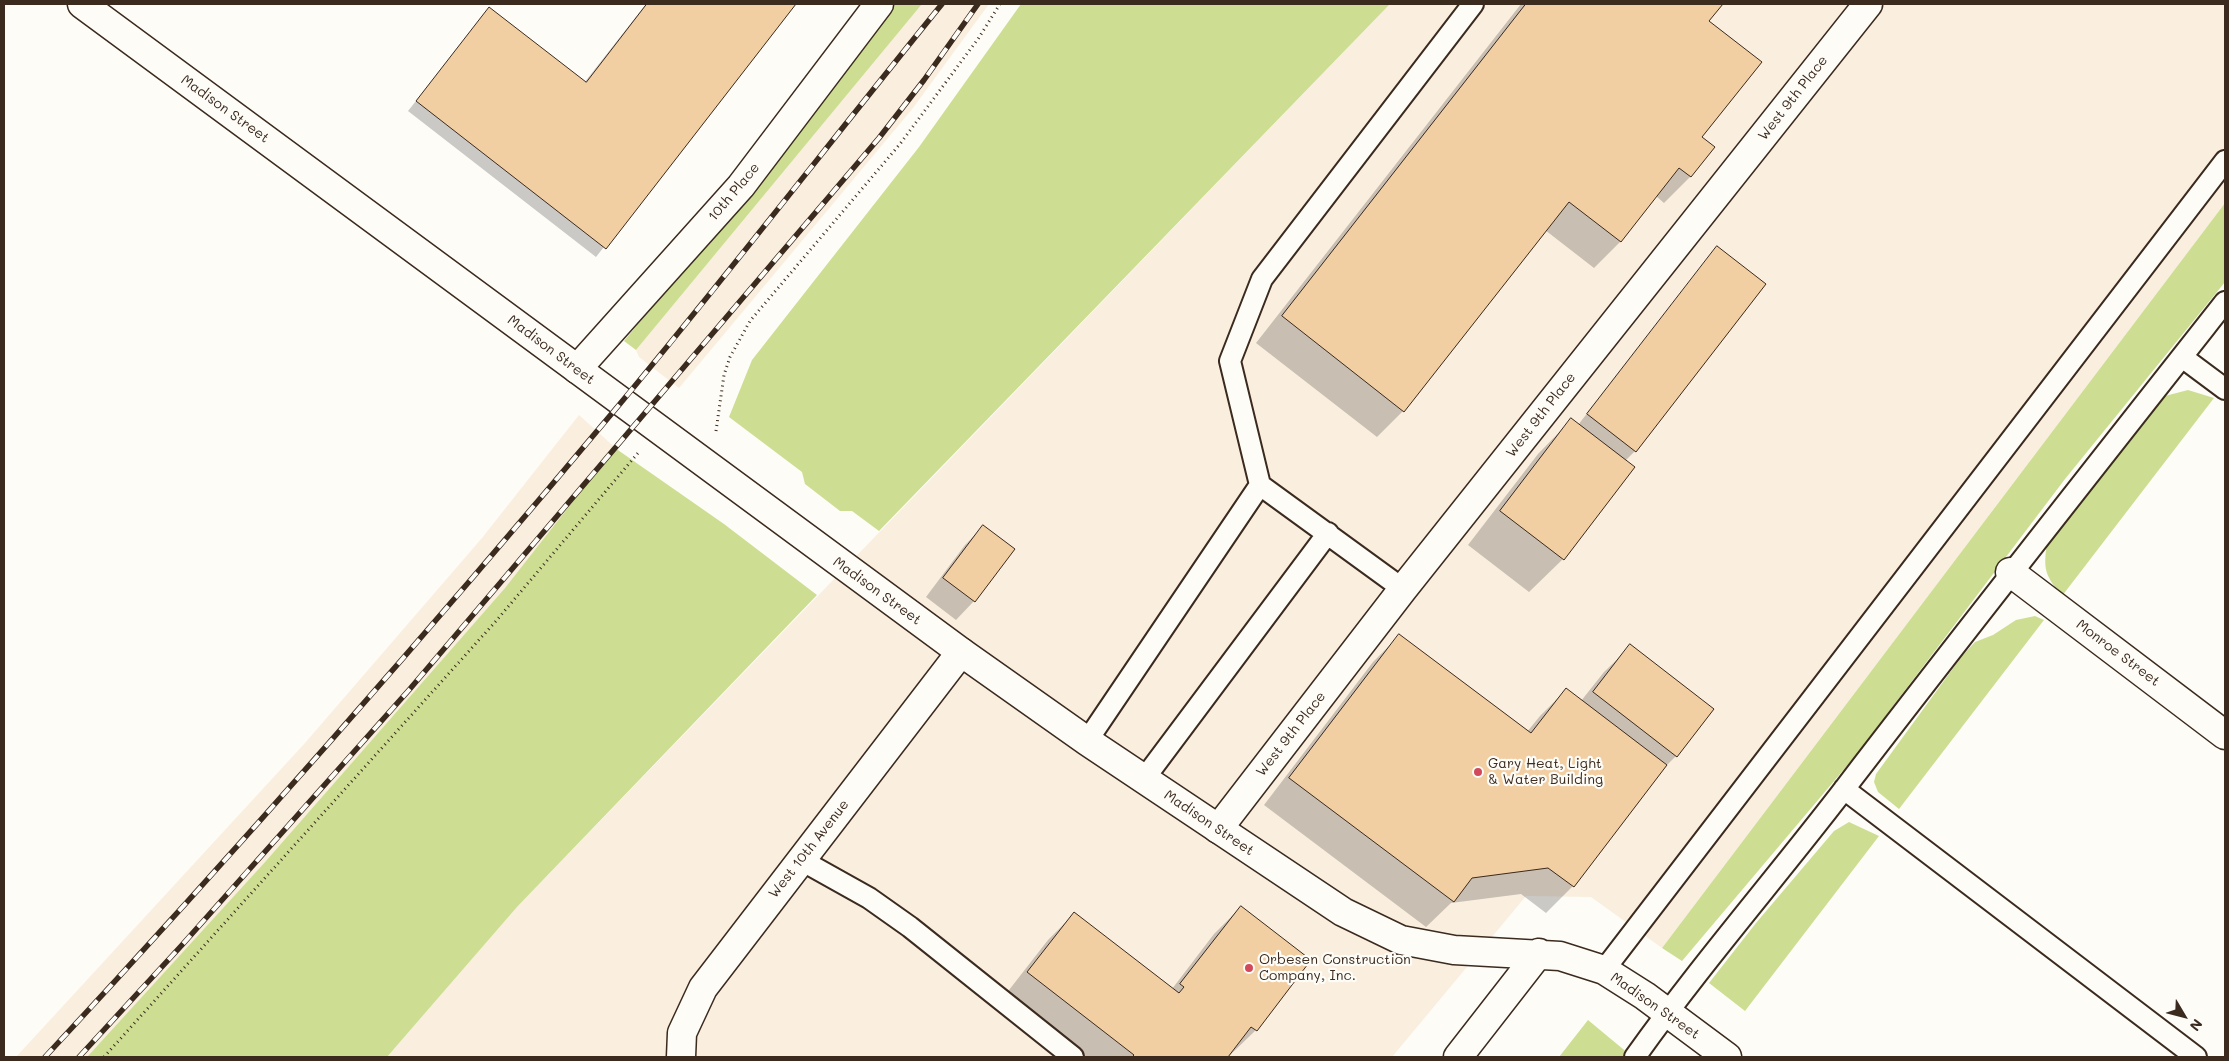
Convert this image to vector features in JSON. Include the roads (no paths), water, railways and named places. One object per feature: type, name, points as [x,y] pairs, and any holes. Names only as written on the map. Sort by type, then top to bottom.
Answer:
[{"type":"street","name":"Madison Street","points":[[82,4],[961,652],[1087,741],[1343,912],[1401,940],[1454,950],[1539,953],[1560,956],[1604,970],[1666,1012],[1727,1057]]},
{"type":"street","name":"10th Place","points":[[577,369],[742,186],[879,4]]},
{"type":"street","name":"West 9th Place","points":[[1218,829],[1403,589],[1868,4]]},
{"type":"street","name":"Monroe Street","points":[[2010,572],[2225,735]]},
{"type":"street","name":"West 10th Avenue","points":[[681,1057],[682,1034],[703,988],[961,652]]},
{"type":"street","points":[[1458,1057],[1539,953]]},
{"type":"lane","points":[[1403,589],[1260,485],[1230,361],[1262,279],[1474,4]]},
{"type":"lane","points":[[1604,970],[2225,161]]},
{"type":"lane","points":[[1635,1057],[1666,1012],[1844,789],[2010,572],[2225,302]]},
{"type":"lane","points":[[2182,357],[2225,389]]},
{"type":"lane","points":[[1087,741],[1260,485]]},
{"type":"lane","points":[[1144,779],[1328,533]]},
{"type":"lane","points":[[1844,789],[2196,1057]]},
{"type":"lane","points":[[800,860],[869,898],[910,927],[1073,1057]]},
{"type":"railway","points":[[45,1057],[264,816],[408,653],[549,488],[701,305],[942,4]]},
{"type":"railway","points":[[79,1057],[182,945],[409,690],[879,138],[924,80],[978,4]]},
{"type":"place","name":"Gary Heat, Light & Water Building","points":[[1478,772]]},
{"type":"place","name":"Orbesen Construction Company, Inc.","points":[[1249,968]]}]
